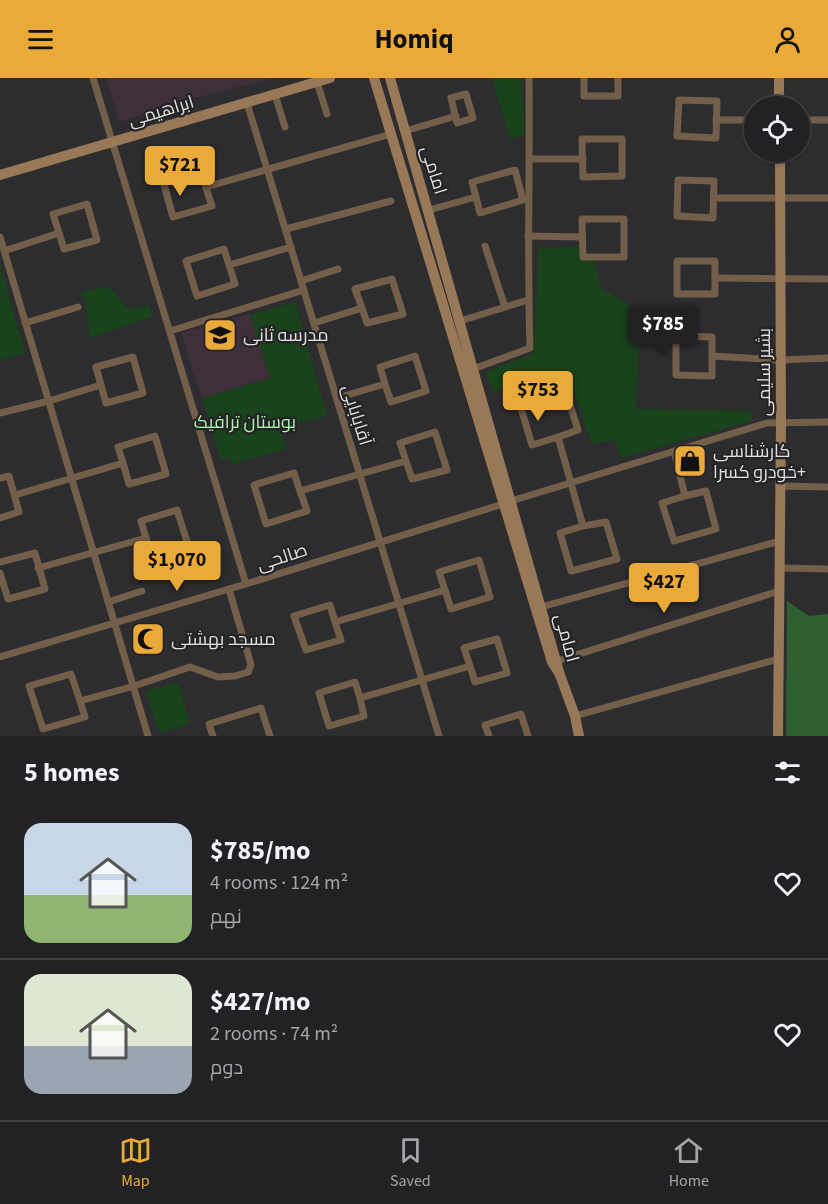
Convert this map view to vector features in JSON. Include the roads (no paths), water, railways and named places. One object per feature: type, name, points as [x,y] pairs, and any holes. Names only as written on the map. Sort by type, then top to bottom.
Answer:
[{"type":"main road","name":"ابراهیمی","points":[[0,175],[330,78]]},
{"type":"main road","name":"امامی","points":[[374,78],[542,607],[560,675]]},
{"type":"main road","name":"امامی","points":[[390,78],[460,321],[552,662],[560,675]]},
{"type":"main road","points":[[779,78],[779,96]]},
{"type":"main road","points":[[391,134],[405,131]]},
{"type":"main road","name":"بشیر سلیمی","points":[[775,735],[780,568],[780,162]]},
{"type":"main road","points":[[560,675],[575,716],[579,736]]},
{"type":"street","points":[[93,78],[246,584]]},
{"type":"street","points":[[473,369],[530,348],[528,300],[529,78]]},
{"type":"street","points":[[584,78],[584,96],[618,96],[618,78]]},
{"type":"street","points":[[317,82],[327,114]]},
{"type":"street","points":[[275,94],[285,127]]},
{"type":"street","points":[[679,100],[717,101],[716,120],[716,138],[677,136],[679,100]]},
{"type":"street","name":"آقابابایی","points":[[248,103],[439,736]]},
{"type":"street","points":[[405,131],[456,116]]},
{"type":"street","points":[[716,120],[744,120]]},
{"type":"street","points":[[810,120],[828,120]]},
{"type":"street","points":[[206,187],[391,134]]},
{"type":"street","points":[[582,139],[622,139],[622,176],[583,177],[583,159],[582,139]]},
{"type":"street","points":[[530,159],[583,159]]},
{"type":"street","points":[[200,170],[206,187],[212,206],[173,217],[163,181],[200,170]]},
{"type":"street","points":[[515,170],[523,200],[480,213],[476,197],[472,182],[515,170]]},
{"type":"street","points":[[678,180],[714,181],[714,198],[713,218],[677,216],[678,180]]},
{"type":"street","points":[[429,210],[476,197]]},
{"type":"street","points":[[714,198],[828,198]]},
{"type":"street","points":[[286,229],[391,201]]},
{"type":"street","points":[[87,204],[97,240],[64,249],[59,233],[53,214],[87,204]]},
{"type":"street","points":[[582,219],[624,219],[624,257],[583,258],[582,237],[582,219]]},
{"type":"street","points":[[4,251],[59,233]]},
{"type":"street","points":[[528,236],[582,237]]},
{"type":"street","points":[[0,237],[148,736]]},
{"type":"street","points":[[484,246],[505,307]]},
{"type":"street","points":[[229,265],[291,247]]},
{"type":"street","points":[[224,249],[229,265],[235,284],[197,296],[186,261],[224,249]]},
{"type":"street","points":[[677,261],[715,261],[715,278],[714,294],[677,294],[677,261]]},
{"type":"street","points":[[301,281],[338,268]]},
{"type":"street","points":[[715,278],[828,279]]},
{"type":"street","points":[[392,279],[403,314],[367,323],[362,308],[355,289],[392,279]]},
{"type":"street","points":[[170,331],[304,290]]},
{"type":"street","points":[[460,321],[528,300]]},
{"type":"street","points":[[25,323],[78,307]]},
{"type":"street","points":[[314,323],[362,308]]},
{"type":"street","points":[[676,336],[712,337],[712,356],[712,376],[676,375],[676,336]]},
{"type":"street","points":[[415,356],[426,391],[390,402],[385,384],[380,367],[415,356]]},
{"type":"street","points":[[712,356],[781,360],[828,358]]},
{"type":"street","points":[[133,357],[143,393],[106,403],[101,385],[96,367],[133,357]]},
{"type":"street","points":[[337,398],[385,384]]},
{"type":"street","points":[[0,413],[101,385]]},
{"type":"street","points":[[566,392],[578,430],[558,437],[532,445],[520,405],[566,392]]},
{"type":"street","name":"صالحی","points":[[0,657],[246,584],[767,423],[828,422]]},
{"type":"street","points":[[435,432],[447,470],[412,479],[406,461],[400,443],[435,432]]},
{"type":"street","points":[[155,436],[166,474],[129,484],[123,463],[118,447],[155,436]]},
{"type":"street","points":[[558,437],[583,526]]},
{"type":"street","points":[[674,451],[685,496]]},
{"type":"street","points":[[300,491],[406,461]]},
{"type":"street","points":[[15,495],[123,463]]},
{"type":"street","points":[[294,473],[300,491],[307,511],[266,524],[254,485],[294,473]]},
{"type":"street","points":[[0,478],[9,476],[19,512],[0,518]]},
{"type":"street","points":[[780,486],[828,487]]},
{"type":"street","points":[[706,491],[716,529],[674,541],[662,503],[685,496],[706,491]]},
{"type":"street","points":[[177,510],[189,548],[152,559],[147,538],[141,521],[177,510]]},
{"type":"street","points":[[606,522],[617,559],[571,571],[560,533],[583,526],[606,522]]},
{"type":"street","points":[[38,567],[147,538]]},
{"type":"street","points":[[542,607],[780,541]]},
{"type":"street","points":[[0,562],[35,553],[45,589],[8,599],[0,573]]},
{"type":"street","points":[[479,560],[490,597],[451,609],[444,590],[439,572],[479,560]]},
{"type":"street","points":[[780,568],[828,569]]},
{"type":"street","points":[[80,701],[190,667],[218,677],[235,676],[250,669],[229,589]]},
{"type":"street","points":[[335,622],[444,590]]},
{"type":"street","points":[[108,602],[142,591]]},
{"type":"street","points":[[557,660],[779,591]]},
{"type":"street","points":[[330,605],[335,622],[341,640],[306,650],[294,616],[330,605]]},
{"type":"street","points":[[497,639],[507,673],[475,682],[470,666],[464,648],[497,639]]},
{"type":"street","points":[[575,716],[778,658]]},
{"type":"street","points":[[360,698],[470,666]]},
{"type":"street","points":[[71,674],[80,701],[85,717],[43,729],[29,686],[71,674]]},
{"type":"street","points":[[355,682],[360,698],[364,716],[329,726],[319,693],[355,682]]},
{"type":"street","points":[[213,736],[209,724],[261,708],[270,736]]},
{"type":"street","points":[[489,736],[485,725],[521,714],[528,736]]},
{"type":"place","name":"مدرسه ثانی","points":[[220,335]]},
{"type":"place","name":"کارشناسی خودرو کسرا+","points":[[690,461]]},
{"type":"place","name":"مسجد بهشتی","points":[[148,639]]},
{"type":"park label","name":"بوستان ترافیک","points":[[245,422]]}]
